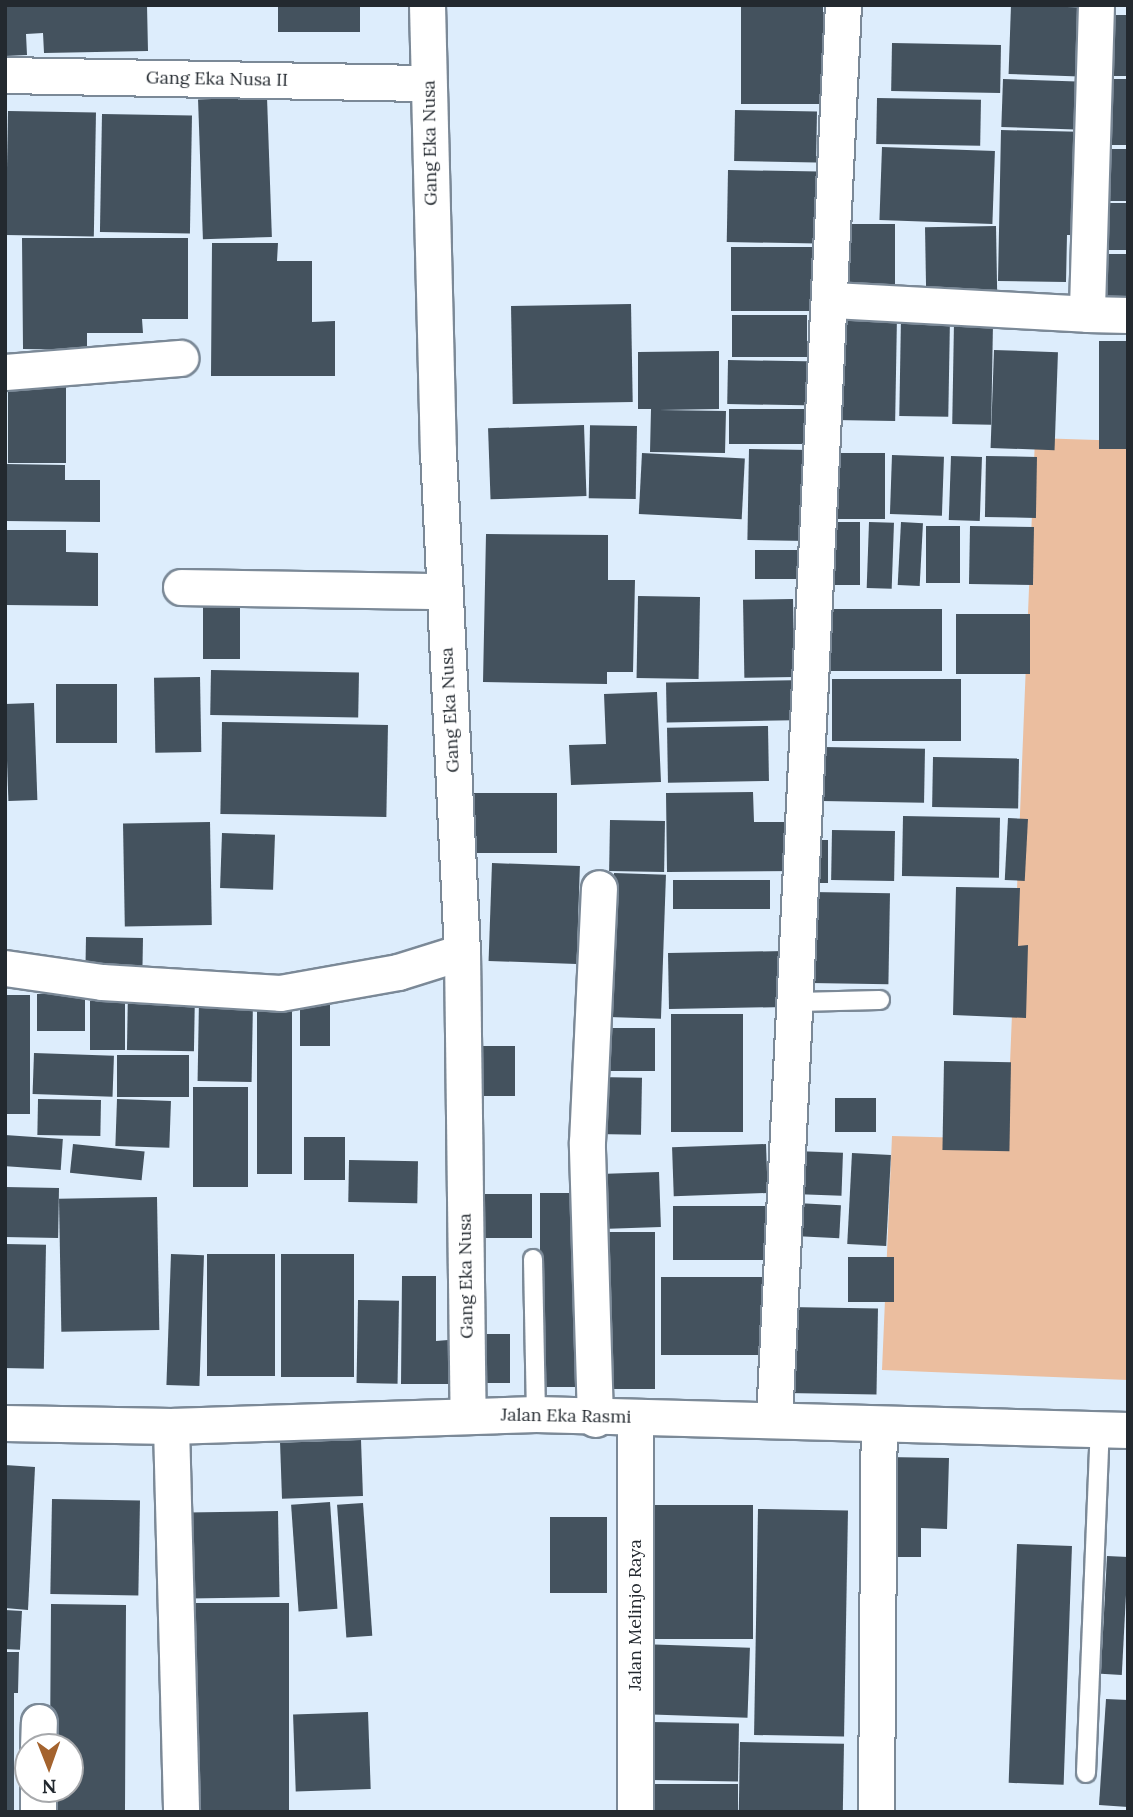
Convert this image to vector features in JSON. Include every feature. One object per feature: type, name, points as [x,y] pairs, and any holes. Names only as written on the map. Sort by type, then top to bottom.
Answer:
[{"type":"street","name":"Gang Eka Nusa","points":[[427,5],[444,591],[462,952],[468,1414]]},
{"type":"street","points":[[774,1420],[779,1258],[797,1002],[844,5]]},
{"type":"street","points":[[1087,314],[1096,5]]},
{"type":"street","name":"Gang Eka Nusa II","points":[[5,75],[428,83]]},
{"type":"street","points":[[832,300],[1128,315]]},
{"type":"street","points":[[5,372],[180,358]]},
{"type":"street","points":[[181,587],[444,591]]},
{"type":"street","points":[[594,1419],[587,1142],[599,888]]},
{"type":"street","points":[[5,968],[102,982],[279,993],[386,975],[462,952]]},
{"type":"street","name":"Jalan Eka Rasmi","points":[[5,1423],[171,1426],[468,1414],[536,1414],[594,1419],[774,1420],[1114,1430]]},
{"type":"street","name":"Jalan Melinjo Raya","points":[[635,1418],[635,1812]]},
{"type":"street","points":[[876,1812],[879,1425]]},
{"type":"street","points":[[171,1426],[181,1812]]},
{"type":"lane","points":[[797,1002],[880,1000]]},
{"type":"lane","points":[[533,1259],[536,1414]]},
{"type":"lane","points":[[1086,1773],[1114,1430]]},
{"type":"shaded area","points":[[1035,438],[1128,441],[1128,1380],[882,1370],[892,1136],[1007,1139]]},
{"type":"building","points":[[5,5],[147,5],[148,51],[44,53],[43,33],[26,34],[27,55],[5,56]]},
{"type":"building","points":[[278,5],[360,5],[360,32],[278,32]]},
{"type":"building","points":[[741,5],[823,5],[823,104],[741,104]]},
{"type":"building","points":[[1011,5],[1089,8],[1087,77],[1009,74]]},
{"type":"building","points":[[1110,15],[1128,15],[1128,76],[1110,76]]},
{"type":"building","points":[[892,43],[1001,45],[1000,93],[891,91]]},
{"type":"building","points":[[1003,79],[1077,82],[1075,130],[1001,127]]},
{"type":"building","points":[[1109,79],[1128,79],[1128,145],[1109,145]]},
{"type":"building","points":[[267,97],[272,237],[203,239],[198,99]]},
{"type":"building","points":[[877,98],[981,100],[980,146],[876,144]]},
{"type":"building","points":[[735,110],[817,111],[816,162],[734,161]]},
{"type":"building","points":[[8,111],[96,113],[94,237],[6,235]]},
{"type":"building","points":[[102,114],[192,116],[190,234],[100,232]]},
{"type":"building","points":[[1001,130],[1088,132],[1086,235],[1067,235],[1066,282],[998,281]]},
{"type":"building","points":[[882,147],[995,151],[992,224],[879,220]]},
{"type":"building","points":[[1107,149],[1128,149],[1128,201],[1107,201]]},
{"type":"building","points":[[728,170],[819,172],[818,244],[727,242]]},
{"type":"building","points":[[1103,203],[1128,203],[1128,250],[1103,250]]},
{"type":"building","points":[[840,224],[895,224],[895,289],[840,289]]},
{"type":"building","points":[[996,226],[997,290],[926,291],[925,227]]},
{"type":"building","points":[[22,238],[188,238],[188,319],[142,319],[143,333],[87,333],[87,350],[23,349]]},
{"type":"building","points":[[212,243],[278,243],[277,261],[312,261],[312,322],[335,321],[335,376],[211,376]]},
{"type":"building","points":[[731,247],[816,247],[816,311],[731,311]]},
{"type":"building","points":[[1098,254],[1128,254],[1128,311],[1098,311]]},
{"type":"building","points":[[631,304],[633,402],[513,404],[511,306]]},
{"type":"building","points":[[732,315],[807,315],[807,357],[732,357]]},
{"type":"building","points":[[836,315],[897,316],[895,421],[834,420]]},
{"type":"building","points":[[901,317],[950,318],[948,417],[899,416]]},
{"type":"building","points":[[954,322],[993,323],[991,425],[952,424]]},
{"type":"building","points":[[1099,341],[1128,341],[1128,449],[1099,449]]},
{"type":"building","points":[[994,350],[1058,352],[1055,450],[991,448]]},
{"type":"building","points":[[719,351],[719,409],[659,410],[726,411],[725,453],[650,452],[651,409],[638,409],[638,352]]},
{"type":"building","points":[[728,360],[819,362],[818,406],[727,404]]},
{"type":"building","points":[[8,381],[66,381],[66,463],[8,463]]},
{"type":"building","points":[[729,409],[815,409],[815,444],[729,444]]},
{"type":"building","points":[[584,425],[586,496],[491,499],[488,428]]},
{"type":"building","points":[[590,425],[637,426],[636,499],[589,498]]},
{"type":"building","points":[[749,449],[810,450],[808,541],[747,540]]},
{"type":"building","points":[[642,453],[745,458],[742,519],[639,514]]},
{"type":"building","points":[[828,453],[885,453],[885,519],[828,519]]},
{"type":"building","points":[[892,455],[944,457],[942,516],[890,514]]},
{"type":"building","points":[[951,456],[982,457],[980,521],[949,520]]},
{"type":"building","points":[[986,456],[1037,457],[1036,518],[985,517]]},
{"type":"building","points":[[5,464],[65,465],[65,480],[100,480],[100,522],[5,521]]},
{"type":"building","points":[[824,522],[860,522],[860,585],[824,585]]},
{"type":"building","points":[[869,522],[894,523],[892,589],[867,588]]},
{"type":"building","points":[[901,522],[923,523],[920,586],[898,585]]},
{"type":"building","points":[[926,526],[960,526],[960,583],[926,583]]},
{"type":"building","points":[[970,526],[1034,527],[1033,585],[969,584]]},
{"type":"building","points":[[5,530],[66,530],[66,552],[98,553],[98,606],[5,605]]},
{"type":"building","points":[[486,534],[608,535],[608,580],[635,580],[633,672],[607,672],[607,684],[483,682]]},
{"type":"building","points":[[755,550],[806,550],[806,579],[755,579]]},
{"type":"building","points":[[203,596],[240,596],[240,659],[203,659]]},
{"type":"building","points":[[638,596],[700,597],[699,679],[637,678]]},
{"type":"building","points":[[793,599],[794,677],[744,678],[743,600]]},
{"type":"building","points":[[823,609],[942,609],[942,671],[823,671]]},
{"type":"building","points":[[956,614],[1030,614],[1030,674],[956,674]]},
{"type":"building","points":[[211,670],[359,673],[358,718],[210,715]]},
{"type":"building","points":[[200,677],[201,752],[155,753],[154,678]]},
{"type":"building","points":[[832,679],[961,679],[961,741],[832,741]]},
{"type":"building","points":[[807,680],[808,720],[667,722],[666,682]]},
{"type":"building","points":[[56,684],[117,684],[117,743],[56,743]]},
{"type":"building","points":[[657,692],[661,782],[571,785],[569,745],[606,744],[604,694]]},
{"type":"building","points":[[34,703],[37,800],[8,801],[5,704]]},
{"type":"building","points":[[222,722],[388,725],[386,817],[220,814]]},
{"type":"building","points":[[768,726],[769,781],[668,783],[667,728]]},
{"type":"building","points":[[823,747],[925,749],[924,803],[822,801]]},
{"type":"building","points":[[933,757],[1019,759],[1018,808],[932,807]]},
{"type":"building","points":[[753,792],[754,822],[797,822],[797,871],[667,872],[666,793]]},
{"type":"building","points":[[470,793],[557,793],[557,853],[470,853]]},
{"type":"building","points":[[903,816],[1000,818],[999,878],[902,876]]},
{"type":"building","points":[[1008,818],[1028,819],[1025,881],[1005,880]]},
{"type":"building","points":[[610,820],[665,821],[664,872],[609,871]]},
{"type":"building","points":[[210,822],[212,925],[125,927],[123,824]]},
{"type":"building","points":[[832,830],[895,831],[894,881],[831,880]]},
{"type":"building","points":[[222,833],[275,835],[273,890],[220,888]]},
{"type":"building","points":[[812,840],[828,840],[828,883],[812,883]]},
{"type":"building","points":[[492,863],[580,866],[577,964],[489,961]]},
{"type":"building","points":[[614,873],[666,875],[661,1019],[609,1017]]},
{"type":"building","points":[[673,880],[770,880],[770,909],[673,909]]},
{"type":"building","points":[[956,887],[1020,888],[1018,946],[1028,945],[1026,1018],[953,1015]]},
{"type":"building","points":[[812,892],[890,893],[888,984],[810,983]]},
{"type":"building","points":[[86,937],[143,938],[142,969],[85,968]]},
{"type":"building","points":[[784,951],[785,1007],[669,1009],[668,953]]},
{"type":"building","points":[[128,990],[195,991],[194,1051],[127,1050]]},
{"type":"building","points":[[37,994],[85,994],[85,1031],[37,1031]]},
{"type":"building","points":[[5,995],[30,995],[30,1114],[5,1114]]},
{"type":"building","points":[[257,999],[292,999],[292,1174],[257,1174]]},
{"type":"building","points":[[199,1000],[253,1001],[252,1082],[198,1081]]},
{"type":"building","points":[[90,1001],[125,1001],[125,1050],[90,1050]]},
{"type":"building","points":[[300,1005],[330,1005],[330,1046],[300,1046]]},
{"type":"building","points":[[671,1014],[743,1014],[743,1132],[671,1132]]},
{"type":"building","points":[[603,1028],[655,1028],[655,1071],[603,1071]]},
{"type":"building","points":[[480,1046],[515,1046],[515,1096],[480,1096]]},
{"type":"building","points":[[34,1053],[114,1056],[113,1097],[33,1094]]},
{"type":"building","points":[[117,1055],[189,1055],[189,1097],[117,1097]]},
{"type":"building","points":[[944,1061],[1011,1062],[1009,1151],[942,1150]]},
{"type":"building","points":[[596,1077],[642,1078],[641,1135],[595,1134]]},
{"type":"building","points":[[193,1087],[248,1087],[248,1187],[193,1187]]},
{"type":"building","points":[[835,1098],[876,1098],[876,1132],[835,1132]]},
{"type":"building","points":[[38,1099],[101,1100],[100,1136],[37,1135]]},
{"type":"building","points":[[117,1099],[171,1101],[169,1148],[115,1146]]},
{"type":"building","points":[[5,1135],[63,1139],[61,1170],[5,1166]]},
{"type":"building","points":[[304,1137],[345,1137],[345,1180],[304,1180]]},
{"type":"building","points":[[73,1144],[145,1152],[142,1180],[70,1173]]},
{"type":"building","points":[[766,1144],[768,1193],[674,1196],[672,1147]]},
{"type":"building","points":[[795,1151],[843,1153],[841,1196],[793,1194]]},
{"type":"building","points":[[852,1153],[891,1155],[886,1246],[847,1244]]},
{"type":"building","points":[[349,1160],[418,1161],[417,1203],[348,1202]]},
{"type":"building","points":[[659,1172],[661,1227],[594,1229],[592,1174]]},
{"type":"building","points":[[5,1187],[59,1188],[58,1238],[5,1237]]},
{"type":"building","points":[[540,1193],[587,1193],[587,1387],[540,1387]]},
{"type":"building","points":[[477,1194],[532,1194],[532,1238],[477,1238]]},
{"type":"building","points":[[157,1197],[159,1330],[61,1332],[59,1199]]},
{"type":"building","points":[[796,1203],[841,1205],[839,1238],[794,1236]]},
{"type":"building","points":[[673,1206],[768,1206],[768,1260],[673,1260]]},
{"type":"building","points":[[597,1232],[655,1232],[655,1389],[597,1389]]},
{"type":"building","points":[[5,1244],[46,1245],[44,1369],[5,1368]]},
{"type":"building","points":[[171,1254],[204,1255],[199,1386],[166,1385]]},
{"type":"building","points":[[207,1254],[275,1254],[275,1376],[207,1376]]},
{"type":"building","points":[[281,1254],[354,1254],[354,1377],[281,1377]]},
{"type":"building","points":[[848,1257],[894,1257],[894,1302],[848,1302]]},
{"type":"building","points":[[402,1276],[436,1276],[436,1341],[448,1340],[448,1384],[401,1384]]},
{"type":"building","points":[[661,1277],[774,1277],[774,1355],[661,1355]]},
{"type":"building","points":[[358,1300],[399,1301],[398,1384],[357,1383]]},
{"type":"building","points":[[788,1307],[878,1309],[876,1395],[786,1393]]},
{"type":"building","points":[[483,1334],[510,1334],[510,1383],[483,1383]]},
{"type":"building","points":[[361,1440],[363,1496],[282,1499],[280,1443]]},
{"type":"building","points":[[885,1457],[949,1458],[947,1529],[921,1528],[921,1557],[883,1557]]},
{"type":"building","points":[[5,1465],[35,1467],[28,1610],[5,1608]]},
{"type":"building","points":[[52,1499],[140,1501],[138,1596],[50,1594]]},
{"type":"building","points":[[330,1502],[337,1609],[299,1611],[291,1505]]},
{"type":"building","points":[[363,1503],[372,1636],[346,1637],[337,1505]]},
{"type":"building","points":[[649,1505],[753,1505],[753,1639],[649,1639]]},
{"type":"building","points":[[758,1509],[848,1511],[844,1737],[754,1735]]},
{"type":"building","points":[[278,1511],[280,1597],[189,1599],[187,1513]]},
{"type":"building","points":[[550,1517],[607,1517],[607,1593],[550,1593]]},
{"type":"building","points":[[1017,1544],[1072,1546],[1064,1785],[1009,1783]]},
{"type":"building","points":[[1107,1556],[1128,1557],[1122,1675],[1101,1674]]},
{"type":"building","points":[[191,1603],[289,1603],[289,1812],[191,1812]]},
{"type":"building","points":[[51,1604],[126,1605],[125,1812],[50,1812],[50,1803],[84,1803],[84,1733],[50,1733]]},
{"type":"building","points":[[5,1610],[22,1611],[20,1650],[5,1649]]},
{"type":"building","points":[[640,1644],[750,1648],[747,1718],[638,1714]]},
{"type":"building","points":[[5,1652],[19,1652],[18,1693],[14,1693],[14,1812],[5,1812]]},
{"type":"building","points":[[1106,1699],[1128,1700],[1128,1807],[1099,1805]]},
{"type":"building","points":[[368,1712],[371,1789],[296,1792],[293,1715]]},
{"type":"building","points":[[651,1722],[739,1724],[738,1782],[650,1780]]},
{"type":"building","points":[[740,1742],[844,1744],[843,1812],[739,1812]]},
{"type":"building","points":[[651,1784],[738,1784],[738,1812],[651,1812]]}]
